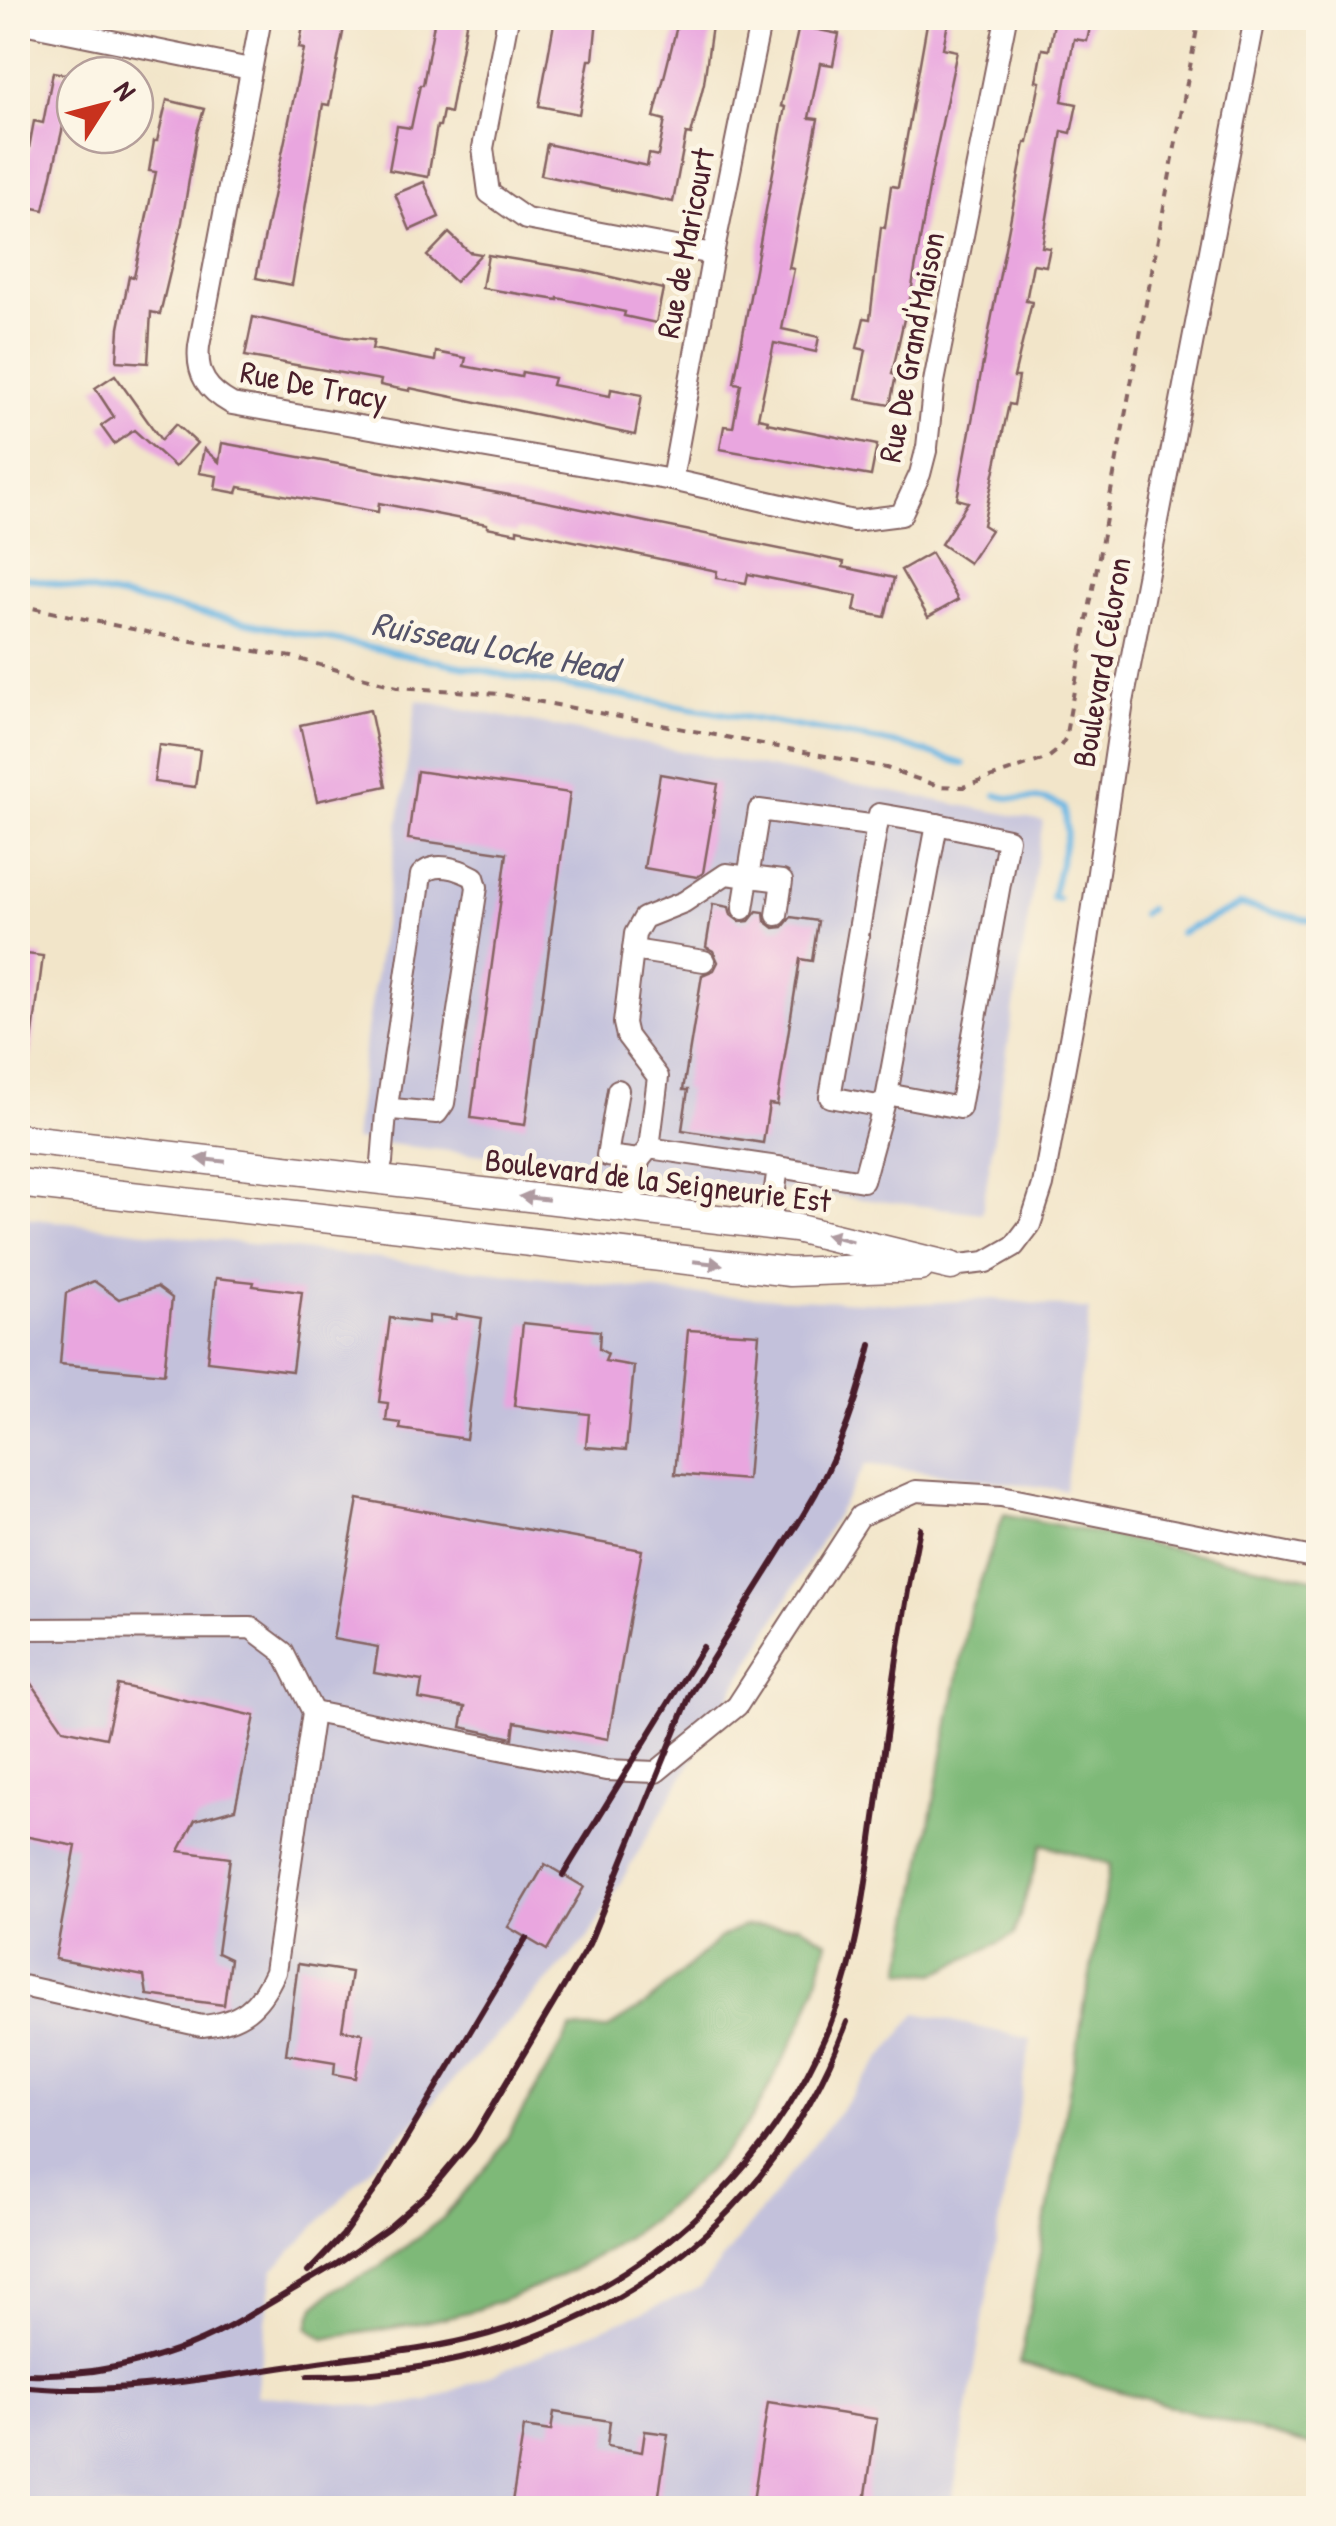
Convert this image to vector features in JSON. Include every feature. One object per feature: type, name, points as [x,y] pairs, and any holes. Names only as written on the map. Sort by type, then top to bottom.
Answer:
[{"type":"main road","name":"Boulevard de la Seigneurie Est","points":[[18,1138],[795,1228],[951,1266]]},
{"type":"main road","points":[[50,1142],[31,1185],[790,1272],[951,1266]]},
{"type":"main road","points":[[109,1194],[115,1149]]},
{"type":"main road","points":[[277,1212],[282,1169]]},
{"type":"main road","points":[[353,1221],[358,1178]]},
{"type":"main road","points":[[626,1254],[631,1209]]},
{"type":"street","name":"Rue De Tracy","points":[[261,18],[198,346],[200,376],[215,394],[232,404],[672,480]]},
{"type":"street","points":[[508,18],[483,148],[488,192],[526,219],[712,254]]},
{"type":"street","name":"Rue de Maricourt","points":[[672,480],[760,18]]},
{"type":"street","name":"Rue De Grand'Maison","points":[[672,480],[852,521],[901,514],[920,474],[927,447],[934,382],[1006,18]]},
{"type":"street","name":"Boulevard Céloron","points":[[951,1266],[986,1262],[1014,1246],[1030,1226],[1043,1184],[1087,947],[1118,730],[1255,18]]},
{"type":"street","points":[[18,21],[250,69]]},
{"type":"street","points":[[744,909],[759,810],[877,826]]},
{"type":"street","points":[[879,814],[1008,838],[960,1108],[830,1098],[877,826],[879,814]]},
{"type":"street","points":[[618,1090],[607,1156],[644,1154],[778,1167],[863,1181],[885,1100],[936,824]]},
{"type":"street","points":[[382,1162],[386,1113],[421,875],[434,866],[462,871],[474,877],[477,887],[444,1103],[437,1113],[392,1109],[386,1113]]},
{"type":"street","points":[[631,1209],[658,1077],[625,1030],[635,934],[644,918],[684,902],[726,874],[782,880],[777,914]]},
{"type":"street","points":[[633,950],[704,961]]},
{"type":"street","points":[[770,1225],[778,1167]]},
{"type":"street","points":[[314,1712],[606,1770],[656,1772],[737,1706],[860,1516],[916,1490],[1001,1496],[1318,1558]]},
{"type":"street","points":[[18,1628],[251,1628],[284,1652],[314,1712],[274,1972],[267,1989],[244,2014],[227,2023],[202,2026],[18,1985]]},
{"type":"path","name":"Boulevard Céloron","points":[[18,606],[292,657],[398,687],[499,694],[869,764],[950,788],[1048,758],[1062,746],[1199,18]]},
{"type":"shaded area","points":[[417,700],[1043,821],[982,1213],[354,1140]]},
{"type":"shaded area","points":[[18,1217],[683,1294],[909,1304],[993,1299],[1090,1310],[1065,1490],[866,1464],[588,1938],[273,2271],[256,2395],[381,2407],[428,2401],[700,2288],[917,2013],[1031,2039],[951,2508],[18,2508]]},
{"type":"green space","points":[[1004,1514],[1318,1579],[1318,2448],[1020,2363],[1110,1864],[1042,1844],[1014,1935],[935,1974],[902,1971],[970,1611]]},
{"type":"green space","points":[[798,1925],[827,1941],[814,1992],[795,2038],[744,2129],[688,2189],[657,2215],[588,2261],[513,2297],[475,2310],[324,2339],[308,2327],[315,2306],[337,2288],[379,2267],[443,2218],[495,2158],[571,2029],[607,2029],[648,2003],[718,1940],[742,1926]]},
{"type":"building","points":[[323,18],[345,22],[329,105],[323,104],[292,285],[256,278],[304,49],[299,48],[304,20],[322,23]]},
{"type":"building","points":[[435,18],[467,18],[450,113],[443,111],[437,126],[428,177],[389,170],[397,126],[411,128]]},
{"type":"building","points":[[555,18],[597,18],[593,60],[589,60],[579,114],[539,106]]},
{"type":"building","points":[[679,18],[713,18],[704,83],[691,135],[686,134],[673,202],[541,175],[547,144],[647,166],[649,154],[658,156],[665,120],[654,117]]},
{"type":"building","points":[[928,18],[949,18],[943,48],[957,51],[908,310],[892,374],[896,375],[890,405],[856,399],[866,350],[857,348],[864,318],[870,319],[881,227],[885,228],[891,186],[898,187]]},
{"type":"building","points":[[1055,18],[1092,18],[1087,41],[1074,39],[1062,101],[1077,104],[1071,133],[1062,131],[1042,247],[1050,248],[1046,266],[1033,264],[1026,301],[1032,302],[1014,377],[1019,377],[1014,405],[1009,404],[983,525],[991,530],[969,563],[941,544],[968,502],[957,499],[1040,82],[1036,81],[1042,49],[1049,50]]},
{"type":"building","points":[[799,26],[839,34],[833,65],[820,63],[809,118],[818,119],[789,268],[794,269],[782,329],[819,337],[816,352],[774,343],[758,418],[877,445],[871,476],[720,449],[724,426],[733,427],[741,384],[734,383],[785,107],[781,106]]},
{"type":"building","points":[[55,72],[57,155],[44,210],[18,205],[18,174],[24,175],[34,121],[43,123]]},
{"type":"building","points":[[167,100],[204,109],[160,314],[151,312],[148,363],[117,361],[129,276],[134,277],[156,172],[149,171]]},
{"type":"building","points":[[424,182],[439,217],[410,230],[395,194]]},
{"type":"building","points":[[449,233],[469,252],[481,254],[455,282],[427,256]]},
{"type":"building","points":[[488,255],[663,289],[656,323],[558,298],[482,288]]},
{"type":"building","points":[[253,317],[374,340],[372,349],[435,361],[436,352],[466,358],[464,366],[521,377],[522,372],[554,378],[552,385],[610,396],[611,389],[642,395],[635,435],[380,385],[381,380],[245,356]]},
{"type":"building","points":[[115,375],[161,440],[176,424],[197,443],[175,467],[134,430],[114,444],[101,426],[114,417],[95,388]]},
{"type":"building","points":[[222,443],[537,500],[844,562],[843,567],[894,578],[885,617],[854,611],[857,596],[748,574],[746,583],[716,578],[717,571],[517,529],[517,533],[379,503],[378,512],[239,487],[237,493],[215,489],[217,476],[199,473],[204,449],[219,462]]},
{"type":"building","points":[[931,553],[958,600],[928,617],[901,570]]},
{"type":"building","points":[[370,710],[386,786],[317,801],[300,725]]},
{"type":"building","points":[[159,745],[200,750],[195,787],[154,782]]},
{"type":"building","points":[[417,771],[570,793],[525,1125],[471,1118],[507,853],[408,839]]},
{"type":"building","points":[[660,774],[718,784],[703,873],[697,877],[644,868]]},
{"type":"building","points":[[713,904],[729,907],[731,915],[740,922],[749,921],[757,911],[764,912],[765,921],[774,928],[783,927],[791,917],[818,921],[812,961],[800,959],[777,1105],[769,1104],[763,1143],[682,1130],[688,1090],[683,1090],[702,975],[714,970],[718,962],[706,947]]},
{"type":"building","points":[[18,953],[43,956],[28,1073],[18,1072]]},
{"type":"building","points":[[216,1278],[302,1292],[292,1371],[207,1361]]},
{"type":"building","points":[[94,1281],[119,1299],[157,1287],[172,1298],[164,1374],[60,1364],[66,1293]]},
{"type":"building","points":[[457,1314],[482,1318],[466,1439],[400,1429],[401,1423],[386,1421],[388,1403],[379,1402],[390,1318],[428,1323],[429,1316],[456,1319]]},
{"type":"building","points":[[523,1323],[600,1331],[599,1349],[608,1354],[605,1361],[634,1366],[626,1450],[586,1447],[589,1414],[514,1406]]},
{"type":"building","points":[[688,1330],[759,1334],[747,1480],[675,1474]]},
{"type":"building","points":[[358,1499],[642,1550],[608,1739],[515,1722],[513,1738],[461,1727],[465,1707],[419,1699],[422,1681],[374,1673],[378,1647],[333,1639]]},
{"type":"building","points":[[18,1663],[63,1729],[106,1738],[118,1685],[255,1716],[235,1809],[195,1820],[179,1851],[230,1858],[217,1953],[230,1959],[224,2005],[147,1995],[144,1976],[55,1959],[76,1846],[18,1835]]},
{"type":"building","points":[[545,1864],[584,1887],[547,1950],[508,1927]]},
{"type":"building","points":[[298,1964],[351,1972],[342,2030],[363,2033],[356,2078],[334,2074],[335,2062],[286,2054]]},
{"type":"building","points":[[768,2402],[877,2419],[864,2508],[752,2508]]},
{"type":"building","points":[[554,2412],[610,2421],[607,2446],[642,2452],[645,2431],[668,2434],[657,2508],[511,2508],[524,2427],[551,2431]]},
{"type":"waterway","name":"Ruisseau Locke Head","points":[[18,576],[515,677],[903,745],[964,764]]},
{"type":"waterway","name":"Ruisseau Locke Head","points":[[996,795],[1047,800],[1064,808],[1067,832],[1052,898],[1058,899]]},
{"type":"waterway","name":"Ruisseau Locke Head","points":[[1180,933],[1240,905],[1318,922]]},
{"type":"waterway","name":"Ruisseau Locke Head","points":[[1142,914],[1149,909]]},
{"type":"railway","points":[[789,1537],[839,1445],[871,1345]]},
{"type":"railway","points":[[245,2318],[388,2228],[427,2194],[473,2139],[589,1944],[691,1693],[795,1527]]},
{"type":"railway","points":[[18,2386],[98,2389],[179,2382],[415,2350],[489,2334],[552,2311],[612,2280],[667,2242],[716,2197],[760,2147],[797,2092],[827,2032],[849,1968],[920,1528]]},
{"type":"railway","points":[[563,1875],[703,1647]]},
{"type":"railway","points":[[308,2272],[343,2235],[378,2186],[526,1938]]},
{"type":"railway","points":[[308,2376],[397,2370],[482,2353],[562,2326],[636,2287],[702,2237],[760,2176],[809,2105],[847,2022]]},
{"type":"railway","points":[[29,2374],[88,2371],[147,2360],[203,2339],[256,2311]]}]
